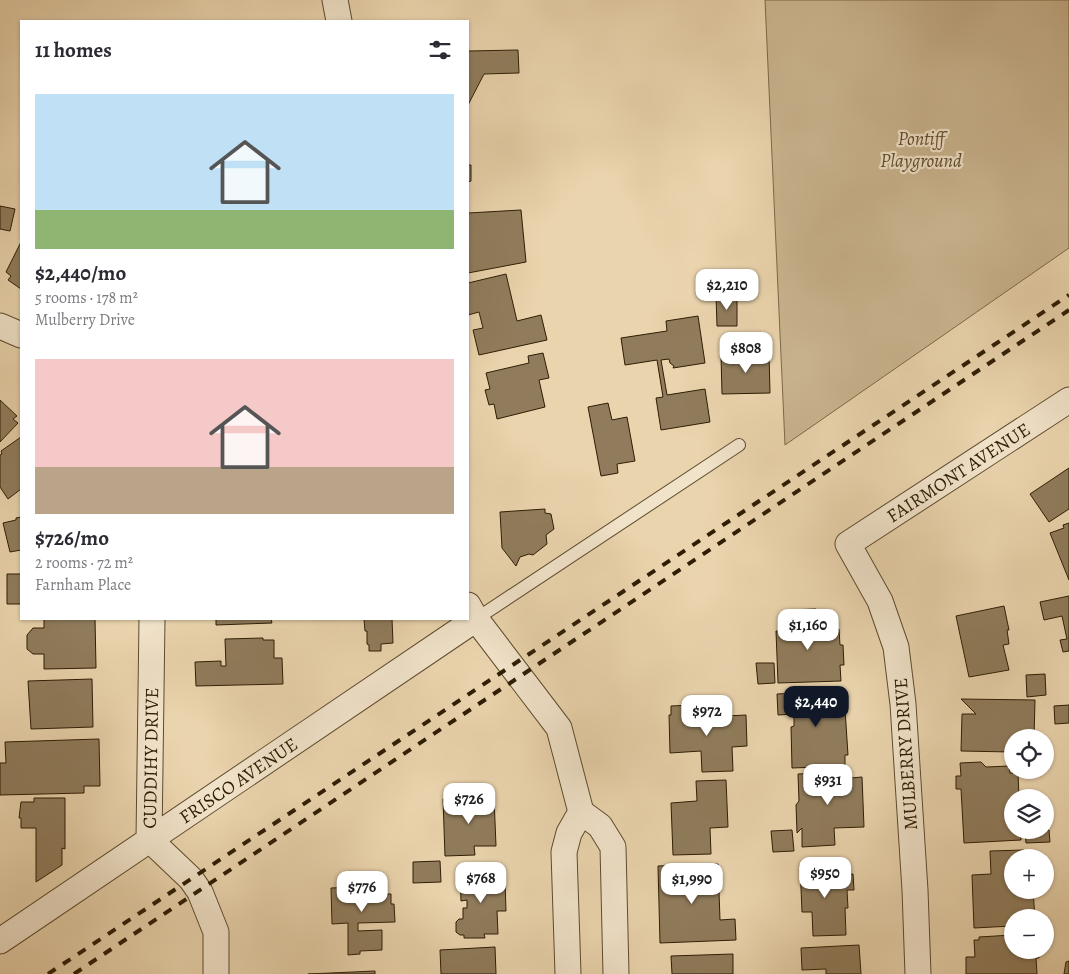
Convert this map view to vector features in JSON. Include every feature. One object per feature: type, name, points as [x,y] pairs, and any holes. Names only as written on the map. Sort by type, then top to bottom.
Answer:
[{"type":"street","points":[[335,0],[339,20]]},
{"type":"street","points":[[0,326],[20,335]]},
{"type":"street","name":"FAIRMONT AVENUE","points":[[848,544],[1069,400]]},
{"type":"street","name":"MULBERRY DRIVE","points":[[848,544],[880,601],[896,647],[904,724],[915,890],[918,974]]},
{"type":"street","points":[[472,612],[559,728],[581,812],[600,826],[613,847],[616,974]]},
{"type":"street","name":"CUDDIHY DRIVE","points":[[152,620],[150,839],[191,879],[200,892],[216,932],[216,974]]},
{"type":"street","name":"FRISCO AVENUE","points":[[0,941],[150,839],[461,620]]},
{"type":"street","points":[[568,974],[564,852],[569,833],[581,812]]},
{"type":"lane","points":[[472,612],[739,445]]},
{"type":"green space","name":"Pontiff Playground","points":[[765,0],[1069,0],[1069,248],[785,445]]},
{"type":"building","points":[[518,50],[519,73],[484,74],[469,103],[469,51]]},
{"type":"building","points":[[469,165],[471,165],[471,181],[469,182]]},
{"type":"building","points":[[0,206],[15,209],[10,231],[0,229]]},
{"type":"building","points":[[521,210],[526,262],[469,273],[469,213]]},
{"type":"building","points":[[20,244],[20,288],[8,280],[11,276],[6,272]]},
{"type":"building","points":[[506,274],[517,321],[541,315],[547,340],[479,355],[473,330],[483,328],[479,312],[469,315],[469,283]]},
{"type":"building","points":[[737,295],[737,326],[717,326],[716,296]]},
{"type":"building","points":[[698,316],[705,363],[673,368],[674,366],[670,363],[669,359],[661,360],[667,395],[705,389],[710,422],[661,430],[656,398],[663,397],[657,360],[625,365],[621,338],[667,331],[666,321]]},
{"type":"building","points":[[543,353],[549,378],[539,380],[545,407],[497,419],[494,404],[489,405],[485,390],[490,389],[486,373],[529,363],[528,356]]},
{"type":"building","points":[[769,354],[770,393],[722,394],[721,356]]},
{"type":"building","points":[[0,400],[17,416],[13,419],[18,423],[0,442]]},
{"type":"building","points":[[608,403],[612,420],[627,417],[635,461],[617,464],[618,473],[601,476],[588,407]]},
{"type":"building","points":[[20,438],[20,490],[8,499],[0,487],[1,451]]},
{"type":"building","points":[[1069,468],[1069,509],[1049,522],[1030,494]]},
{"type":"building","points":[[545,509],[545,513],[551,514],[554,529],[546,535],[547,544],[533,555],[529,554],[520,557],[516,566],[502,548],[500,512]]},
{"type":"building","points":[[20,517],[20,550],[10,552],[3,523],[16,520],[16,518]]},
{"type":"building","points":[[1069,523],[1069,580],[1050,533],[1064,528],[1063,525]]},
{"type":"building","points":[[7,574],[20,574],[20,604],[7,604]]},
{"type":"building","points":[[1069,596],[1069,651],[1063,652],[1060,640],[1067,639],[1062,616],[1044,620],[1040,602]]},
{"type":"building","points":[[1004,606],[1009,630],[1007,630],[1009,644],[1003,645],[1009,670],[969,677],[956,616]]},
{"type":"building","points":[[816,609],[816,630],[839,629],[840,645],[843,645],[844,665],[840,665],[841,681],[778,683],[776,631],[789,631],[788,610]]},
{"type":"building","points":[[44,620],[95,620],[96,668],[44,669],[44,654],[33,654],[27,649],[27,635],[33,628],[44,628]]},
{"type":"building","points":[[216,620],[271,620],[272,623],[216,625]]},
{"type":"building","points":[[364,620],[392,620],[393,643],[381,644],[381,651],[369,651],[367,631],[365,631]]},
{"type":"building","points":[[263,638],[263,640],[274,640],[274,658],[282,658],[283,684],[196,686],[195,662],[221,661],[221,666],[226,666],[225,639]]},
{"type":"building","points":[[756,663],[774,663],[775,683],[758,684]]},
{"type":"building","points":[[1045,674],[1046,695],[1027,697],[1026,675]]},
{"type":"building","points":[[92,679],[93,727],[31,729],[28,681]]},
{"type":"building","points":[[840,691],[842,708],[845,709],[848,755],[845,755],[845,766],[792,768],[791,727],[794,726],[794,714],[778,715],[777,694]]},
{"type":"building","points":[[961,699],[1035,700],[1034,729],[1004,729],[1004,752],[961,751],[962,714],[976,714]]},
{"type":"building","points":[[693,705],[693,714],[705,714],[706,717],[746,715],[747,746],[732,747],[733,771],[702,772],[701,751],[670,753],[669,715],[671,715],[671,706]]},
{"type":"building","points":[[1069,705],[1069,723],[1055,724],[1054,706]]},
{"type":"building","points":[[99,739],[100,786],[84,786],[84,793],[0,795],[0,763],[6,763],[5,742]]},
{"type":"building","points":[[981,762],[986,767],[1004,766],[1004,779],[1018,779],[1019,789],[1004,789],[1004,839],[1021,840],[964,843],[961,789],[956,789],[956,776],[961,776],[960,763]]},
{"type":"building","points":[[851,772],[851,778],[862,777],[864,827],[834,828],[835,845],[802,847],[802,828],[797,833],[798,774]]},
{"type":"building","points":[[726,780],[728,827],[710,828],[711,854],[673,855],[671,803],[697,801],[696,781]]},
{"type":"building","points":[[494,797],[496,846],[474,846],[475,855],[445,856],[443,799]]},
{"type":"building","points":[[34,798],[65,798],[65,849],[62,848],[62,865],[36,882],[36,828],[21,828],[21,818],[19,818],[21,802],[34,802]]},
{"type":"building","points":[[792,830],[794,851],[773,852],[771,831]]},
{"type":"building","points":[[1026,839],[1050,839],[1050,842],[1026,843]]},
{"type":"building","points":[[990,851],[1004,851],[1004,899],[1034,899],[1034,909],[1004,909],[1004,926],[974,928],[972,875],[991,874]]},
{"type":"building","points":[[440,861],[441,882],[413,883],[413,862]]},
{"type":"building","points":[[718,864],[720,920],[735,919],[736,940],[660,943],[658,866]]},
{"type":"building","points":[[825,864],[825,876],[853,874],[854,890],[847,890],[848,908],[845,908],[846,935],[813,936],[812,912],[802,912],[800,865]]},
{"type":"building","points":[[476,869],[477,874],[497,873],[497,881],[505,881],[506,911],[497,911],[498,934],[484,934],[485,938],[464,938],[464,935],[456,932],[456,922],[459,919],[463,919],[463,908],[467,908],[467,900],[461,901],[460,870]]},
{"type":"building","points":[[375,876],[376,894],[391,894],[391,904],[394,904],[395,922],[358,923],[358,931],[382,930],[382,950],[360,951],[360,954],[348,955],[348,923],[332,924],[331,888],[356,887],[355,877]]},
{"type":"building","points":[[1004,935],[1004,959],[1036,959],[1037,974],[966,974],[966,957],[975,957],[974,940],[979,940],[979,937]]},
{"type":"building","points":[[859,945],[861,974],[826,974],[826,969],[802,970],[801,948]]},
{"type":"building","points":[[495,947],[496,974],[441,974],[440,950]]},
{"type":"building","points":[[733,954],[733,974],[672,974],[671,956]]},
{"type":"building","points":[[1069,961],[1069,974],[1064,974],[1066,962]]},
{"type":"building","points":[[375,971],[375,974],[308,974]]},
{"type":"railway","points":[[48,974],[1069,295]]},
{"type":"railway","points":[[74,974],[1069,310]]}]
